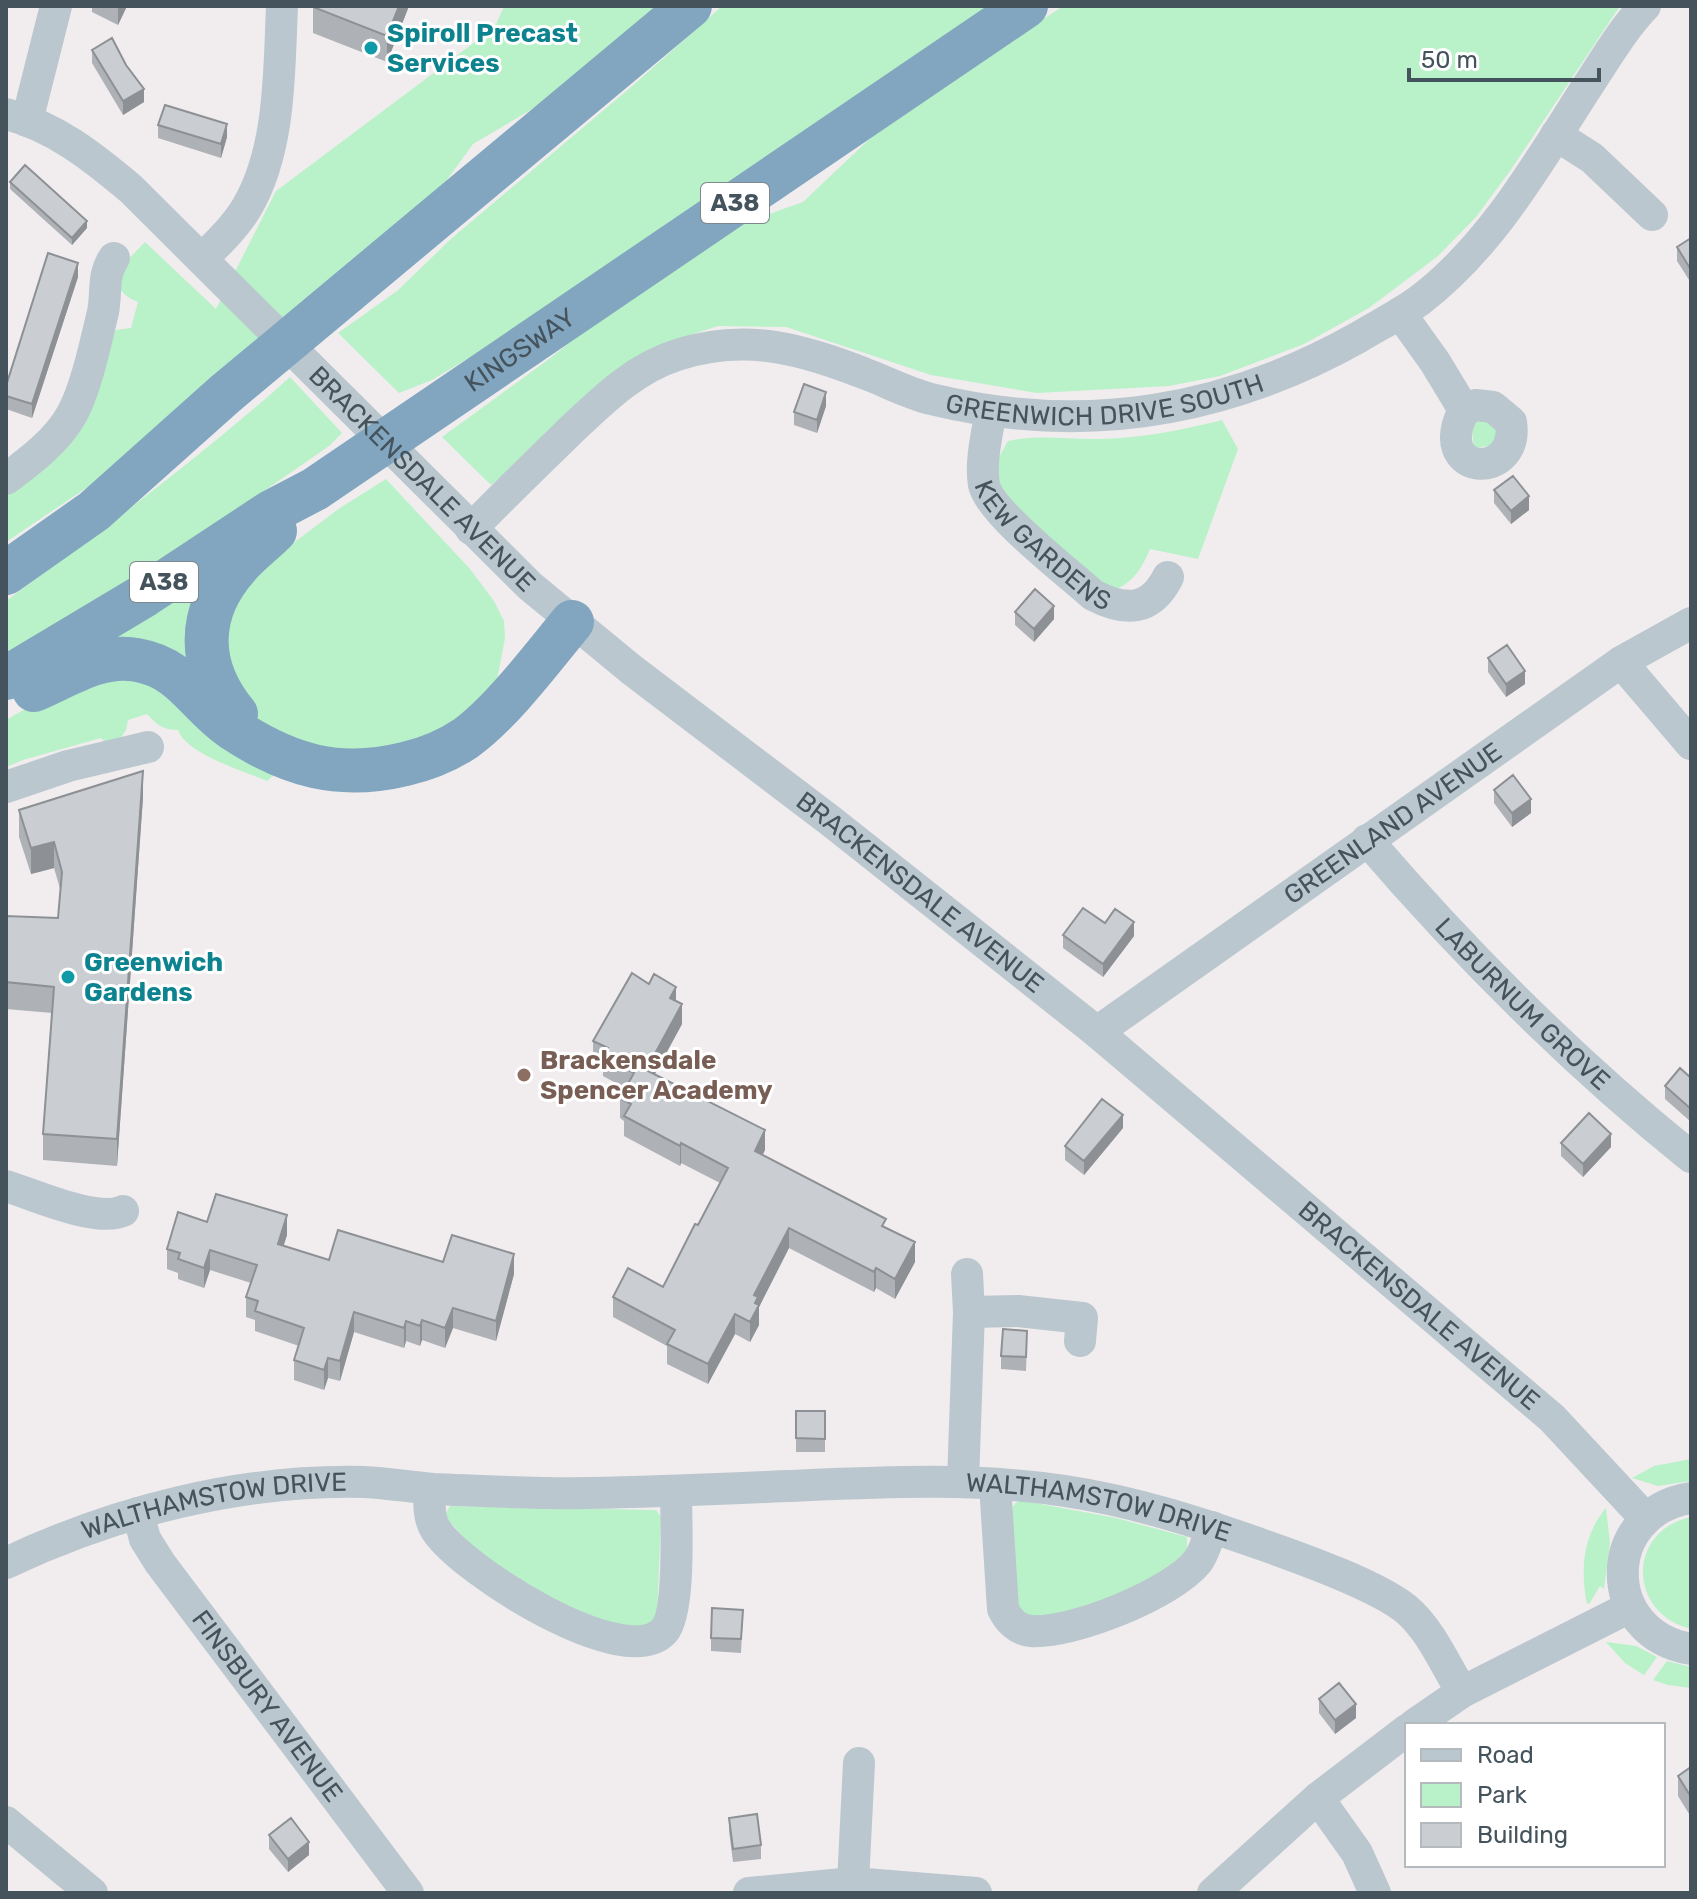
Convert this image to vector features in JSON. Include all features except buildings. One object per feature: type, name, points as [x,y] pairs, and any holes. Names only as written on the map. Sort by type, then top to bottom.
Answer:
[{"type":"highway","points":[[6,573],[94,511],[225,394],[690,6]]},
{"type":"highway","name":"KINGSWAY","points":[[6,678],[145,595],[271,512],[318,486],[1026,6]]},
{"type":"highway","points":[[252,739],[213,680],[207,648],[209,617],[230,575],[318,486]]},
{"type":"highway","points":[[6,702],[88,665],[105,660],[138,660],[160,667],[183,680],[234,730],[293,761],[338,771],[372,771],[422,760],[445,750],[482,725],[572,622]]},
{"type":"street","points":[[17,118],[56,6]]},
{"type":"street","points":[[202,259],[238,220],[258,181],[273,127],[282,6]]},
{"type":"street","name":"GREENWICH DRIVE SOUTH","points":[[471,529],[619,386],[656,364],[691,351],[756,343],[789,348],[929,398],[991,411],[1094,417],[1201,402],[1272,379],[1323,357],[1400,313],[1440,283],[1491,231],[1616,43],[1645,6]]},
{"type":"street","name":"BRACKENSDALE AVENUE","points":[[17,118],[59,136],[105,167],[202,259],[530,586],[1097,1032],[1552,1418],[1646,1519]]},
{"type":"street","points":[[1556,135],[1592,158],[1652,215]]},
{"type":"street","points":[[6,479],[41,451],[73,413],[116,311],[106,270],[114,258]]},
{"type":"street","points":[[1400,313],[1464,410]]},
{"type":"street","name":"KEW GARDENS","points":[[991,411],[984,456],[984,485],[1002,514],[1093,595],[1106,602],[1135,607],[1147,603],[1161,592],[1168,577]]},
{"type":"street","name":"GREENLAND AVENUE","points":[[1097,1032],[1621,662],[1691,623]]},
{"type":"street","points":[[1621,662],[1691,744]]},
{"type":"street","points":[[6,787],[68,766],[148,747]]},
{"type":"street","name":"LABURNUM GROVE","points":[[1367,840],[1513,998],[1632,1109],[1691,1157]]},
{"type":"street","points":[[6,1186],[95,1214],[113,1215],[123,1211]]},
{"type":"street","points":[[963,1482],[969,1312],[967,1274]]},
{"type":"street","points":[[969,1312],[1018,1311],[1082,1318],[1080,1341]]},
{"type":"street","name":"WALTHAMSTOW DRIVE","points":[[6,1563],[62,1539],[138,1513],[231,1492],[299,1485],[365,1482],[430,1489],[553,1493],[894,1481],[995,1484],[1079,1494],[1212,1527],[1295,1556],[1386,1597],[1406,1610],[1431,1640],[1462,1692]]},
{"type":"street","points":[[995,1484],[1003,1609],[1012,1622],[1032,1631],[1099,1618],[1147,1596],[1197,1562],[1212,1527]]},
{"type":"street","points":[[430,1489],[429,1506],[435,1530],[485,1577],[554,1617],[622,1640],[646,1642],[664,1631],[671,1616],[676,1491]]},
{"type":"street","points":[[1691,1498],[1667,1504],[1646,1519],[1631,1537],[1623,1560],[1623,1584],[1630,1607],[1650,1632],[1663,1641],[1691,1649]]},
{"type":"street","name":"FINSBURY AVENUE","points":[[138,1513],[145,1539],[160,1563],[408,1893]]},
{"type":"street","points":[[1417,1723],[1462,1692],[1630,1607]]},
{"type":"street","points":[[1213,1893],[1318,1798],[1405,1732]]},
{"type":"street","points":[[853,1883],[859,1763]]},
{"type":"street","points":[[1318,1798],[1357,1853],[1375,1893]]},
{"type":"street","points":[[6,1822],[92,1893]]},
{"type":"street","points":[[749,1893],[853,1883],[976,1893]]},
{"type":"green space","points":[[504,6],[658,6],[539,105],[473,144],[423,213],[122,464],[6,542],[6,490],[116,330],[131,328],[138,302],[122,292],[113,275],[145,242],[216,309],[276,191],[495,27]]},
{"type":"green space","points":[[722,6],[1002,6],[432,380],[399,393],[338,333],[397,291],[452,238]]},
{"type":"green space","points":[[1063,6],[1620,6],[1510,171],[1476,217],[1438,256],[1369,308],[1304,344],[1220,376],[1169,386],[1037,393],[931,375],[786,327],[718,326],[669,342],[491,485],[442,437],[652,278],[721,231],[803,202],[881,128]]},
{"type":"green space","points":[[290,377],[342,433],[329,446],[105,601],[6,664],[6,601],[186,464]]},
{"type":"green space","points":[[1475,418],[1499,425],[1496,445],[1474,448],[1471,421]]},
{"type":"green space","points":[[1222,420],[1238,449],[1198,559],[1150,549],[1135,575],[1110,592],[1026,520],[996,480],[998,459],[1008,441],[1132,437]]},
{"type":"green space","points":[[386,479],[470,569],[494,601],[504,621],[505,638],[497,680],[460,717],[425,738],[367,754],[312,747],[264,725],[237,700],[219,617],[241,582],[340,508]]},
{"type":"green space","points":[[222,562],[198,666],[88,655]]},
{"type":"green space","points":[[125,667],[279,771],[267,781],[231,767],[192,747],[178,730],[161,726],[147,714],[128,720],[118,742],[107,744],[101,738],[6,767],[6,720],[69,684]]},
{"type":"green space","points":[[1691,1459],[1691,1481],[1658,1486],[1632,1478],[1654,1466]]},
{"type":"green space","points":[[1019,1500],[1116,1518],[1187,1537],[1187,1551],[1133,1588],[1094,1604],[1030,1618],[1016,1605],[1012,1514],[1013,1506]]},
{"type":"green space","points":[[450,1506],[656,1510],[661,1517],[657,1619],[638,1631],[561,1606],[480,1555],[448,1520],[446,1513]]},
{"type":"green space","points":[[1606,1508],[1610,1543],[1604,1589],[1600,1586],[1587,1604],[1585,1553],[1592,1530]]},
{"type":"green space","points":[[1691,1517],[1691,1629],[1670,1620],[1655,1607],[1646,1591],[1643,1573],[1646,1555],[1655,1538],[1670,1525]]},
{"type":"green space","points":[[1606,1642],[1636,1646],[1657,1657],[1644,1675],[1625,1663]]},
{"type":"green space","points":[[1667,1661],[1691,1667],[1691,1688],[1653,1680]]},
{"type":"place","name":"Spiroll Precast Services","points":[[371,48]]},
{"type":"place","name":"Greenwich Gardens","points":[[68,977]]},
{"type":"place","name":"Brackensdale Spencer Academy","points":[[524,1075]]}]
